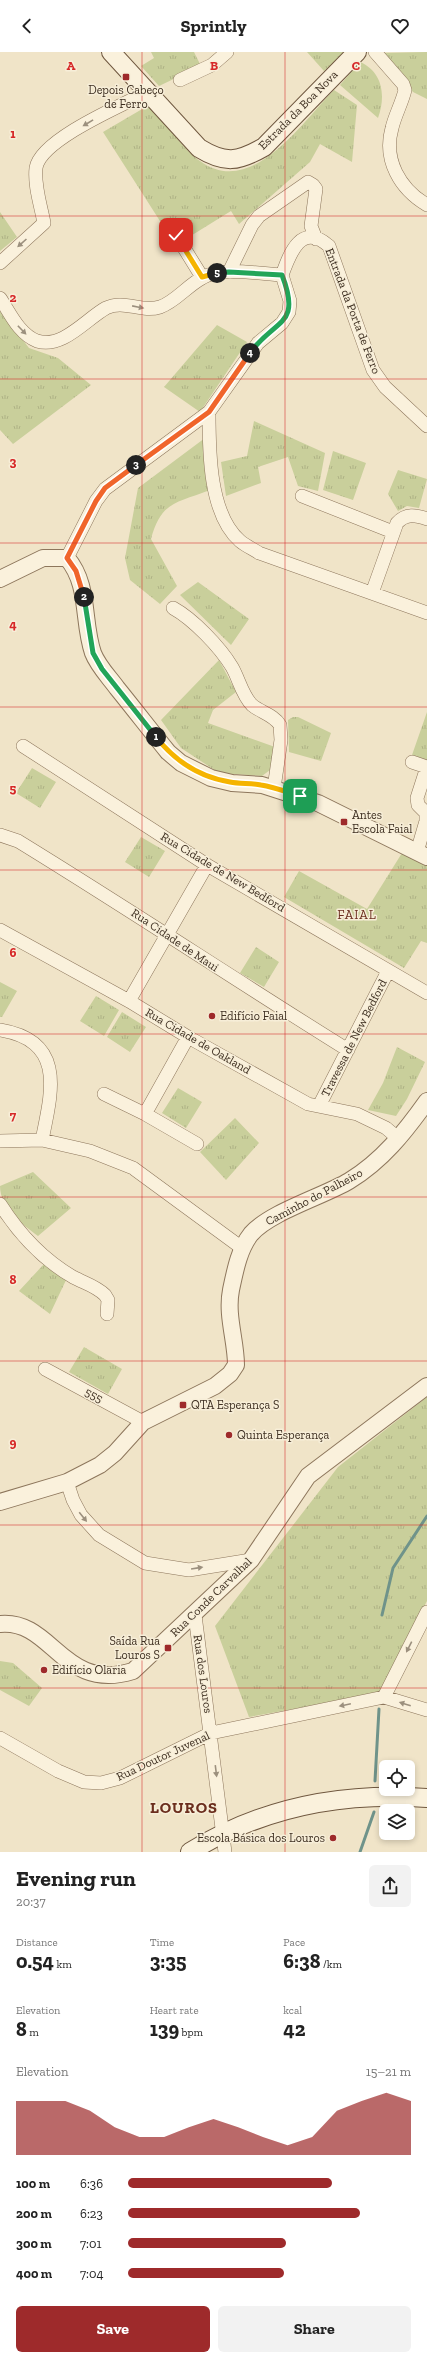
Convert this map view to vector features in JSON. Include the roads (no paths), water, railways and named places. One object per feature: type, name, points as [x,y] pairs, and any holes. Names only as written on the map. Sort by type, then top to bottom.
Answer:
[{"type":"main road","name":"Estrada da Boa Nova","points":[[111,52],[199,148],[214,157],[229,160],[245,158],[264,147],[357,52]]},
{"type":"main road","points":[[190,1852],[223,1833],[270,1815],[319,1802],[385,1796],[427,1798]]},
{"type":"street","points":[[180,80],[212,65],[227,52]]},
{"type":"street","points":[[375,52],[403,84],[406,90],[389,142],[391,162],[396,174],[407,188],[427,205]]},
{"type":"street","points":[[0,263],[44,223],[36,184],[36,168],[42,155],[52,145],[94,120],[148,92]]},
{"type":"street","points":[[229,272],[252,225],[260,216],[308,182],[316,189],[311,226],[316,239]]},
{"type":"street","points":[[176,235],[202,277]]},
{"type":"street","name":"Entrada da Porta de Ferro","points":[[282,275],[292,249],[298,243],[307,239],[316,239],[329,246],[373,370],[385,387],[427,426]]},
{"type":"street","points":[[0,298],[22,332],[37,341],[46,342],[66,336],[106,308],[115,305],[151,309],[160,307],[202,277],[229,272],[282,275],[290,301],[289,312],[282,323],[258,343],[209,412],[105,488],[96,501],[67,558]]},
{"type":"street","points":[[209,412],[210,455],[221,516],[241,542],[259,553],[427,613]]},
{"type":"street","points":[[302,496],[393,532]]},
{"type":"street","points":[[372,593],[397,523],[405,517],[413,514],[427,519]]},
{"type":"street","points":[[0,579],[43,558],[55,556],[67,558],[76,571],[83,588],[87,626],[93,653],[102,669],[168,752],[181,763],[210,778],[274,788],[318,804],[422,855],[426,813],[418,805],[417,798],[427,767],[412,762]]},
{"type":"street","points":[[173,608],[186,615],[221,653],[231,666],[245,695],[253,705],[280,724],[281,740],[274,788]]},
{"type":"street","name":"Rua Cidade de New Bedford","points":[[23,746],[207,865],[427,993]]},
{"type":"street","name":"Rua Cidade de Maui","points":[[0,835],[24,845],[157,926],[166,934],[348,1050]]},
{"type":"street","points":[[129,1001],[166,934],[207,865]]},
{"type":"street","name":"Rua Cidade de Oakland","points":[[0,930],[129,1001],[188,1037],[308,1104],[358,1114],[373,1120],[386,1128],[399,1139]]},
{"type":"street","name":"Travessa de New Bedford","points":[[319,1106],[388,971]]},
{"type":"street","points":[[0,1030],[15,1032],[29,1038],[38,1045],[46,1058],[51,1073],[51,1092],[42,1140]]},
{"type":"street","points":[[145,1114],[188,1037]]},
{"type":"street","points":[[104,1094],[145,1114],[197,1144]]},
{"type":"street","name":"Caminho do Palheiro","points":[[0,1502],[67,1482],[100,1465],[115,1453],[143,1422],[215,1386],[230,1374],[236,1365],[231,1292],[242,1248],[251,1233],[264,1223],[349,1181],[375,1163],[399,1139],[427,1101]]},
{"type":"street","points":[[0,1141],[42,1140],[90,1151],[133,1168],[242,1248]]},
{"type":"street","points":[[0,1204],[15,1229],[44,1256],[73,1276],[105,1294],[108,1300],[107,1314]]},
{"type":"street","name":"555","points":[[45,1369],[143,1422]]},
{"type":"street","name":"Rua Conde Carvalhal","points":[[0,1624],[20,1627],[38,1636],[74,1666],[89,1674],[119,1676],[133,1672],[251,1560],[308,1476],[427,1386]]},
{"type":"street","points":[[67,1482],[73,1500],[81,1515],[100,1535],[146,1563],[189,1570],[251,1560]]},
{"type":"street","points":[[384,1697],[427,1612]]},
{"type":"street","name":"Rua dos Louros","points":[[194,1615],[211,1733],[225,1852]]},
{"type":"street","name":"Rua Doutor Juvenal","points":[[0,1738],[58,1771],[84,1782],[102,1783],[120,1778],[211,1733],[384,1697],[427,1710]]},
{"type":"waterway","points":[[382,1615],[393,1568],[427,1516]]},
{"type":"waterway","points":[[375,1781],[379,1709]]},
{"type":"waterway","points":[[360,1852],[374,1812]]},
{"type":"place","name":"Depois Cabeço de Ferro","points":[[126,77]]},
{"type":"place","name":"Antes Escola Faial","points":[[344,822]]},
{"type":"place","name":"Edifício Faial","points":[[212,1016]]},
{"type":"place","name":"QTA Esperança S","points":[[183,1405]]},
{"type":"place","name":"Quinta Esperança","points":[[229,1435]]},
{"type":"place","name":"Saída Rua Louros S","points":[[168,1648]]},
{"type":"place","name":"Edifício Olaria","points":[[44,1670]]},
{"type":"place","name":"Escola Básica dos Louros","points":[[333,1838]]},
{"type":"district","name":"FAIAL","points":[[357,914]]},
{"type":"district","name":"LOUROS","points":[[184,1807]]}]
